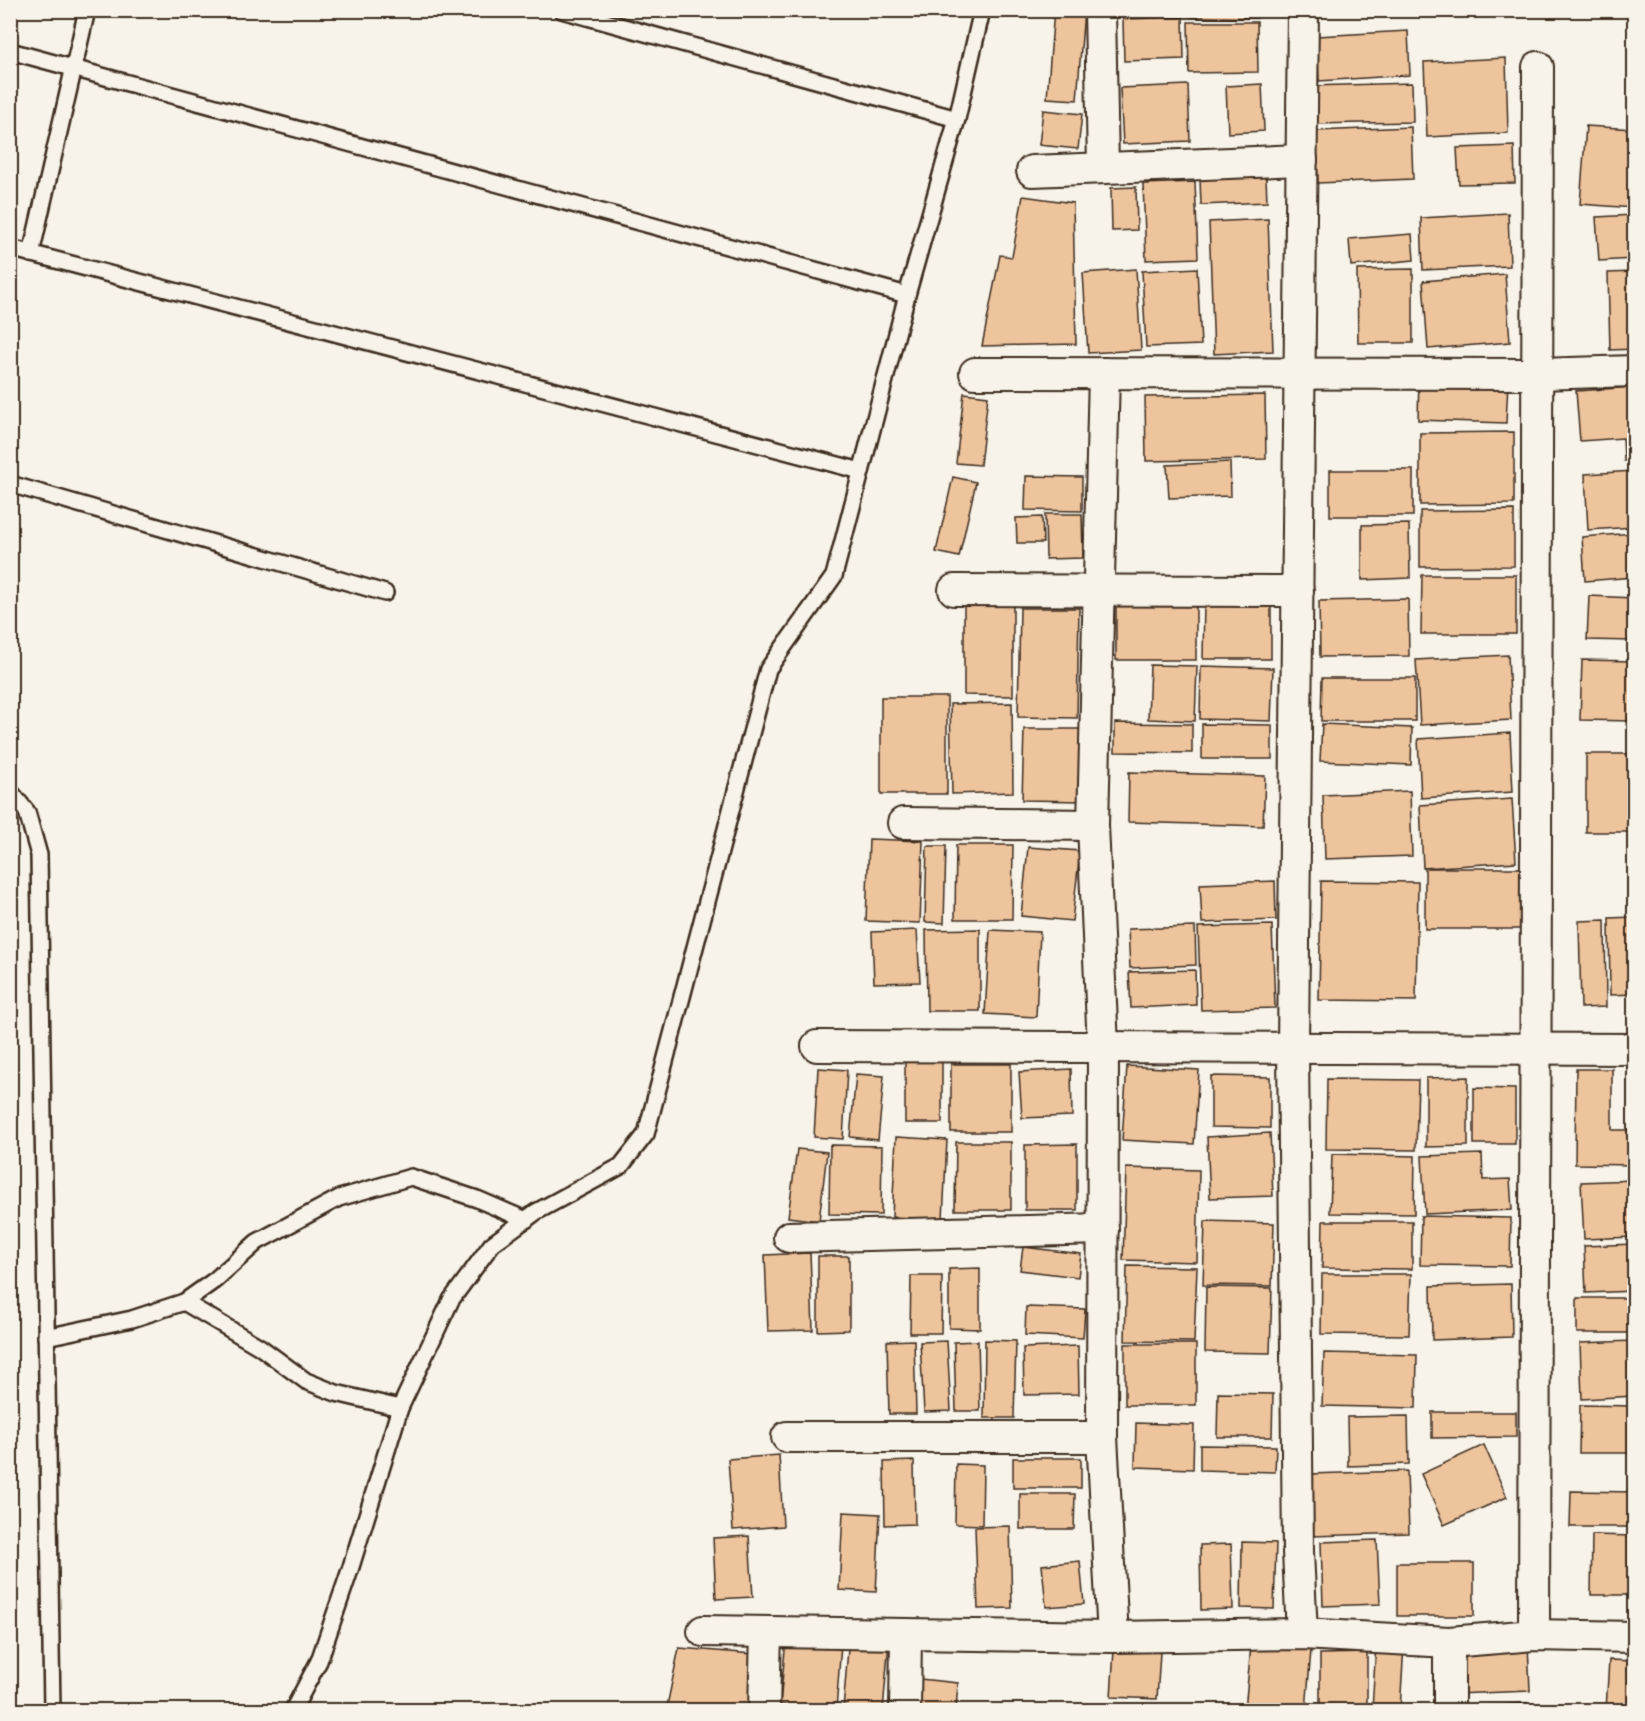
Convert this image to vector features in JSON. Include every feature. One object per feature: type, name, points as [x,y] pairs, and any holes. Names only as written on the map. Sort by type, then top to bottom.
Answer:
[{"type":"street","points":[[1100,10],[1103,168]]},
{"type":"street","points":[[1302,1634],[1298,1552],[1293,1048],[1304,10]]},
{"type":"street","points":[[1534,1635],[1538,67]]},
{"type":"street","points":[[1032,171],[1302,160]]},
{"type":"street","points":[[975,373],[1538,374],[1635,371]]},
{"type":"street","points":[[1104,373],[1093,825],[1103,1047],[1102,1437],[1113,1637]]},
{"type":"street","points":[[954,590],[1298,591]]},
{"type":"street","points":[[903,823],[1093,825]]},
{"type":"street","points":[[817,1046],[1635,1049]]},
{"type":"street","points":[[789,1237],[1103,1229]]},
{"type":"street","points":[[787,1437],[1102,1437]]},
{"type":"street","points":[[703,1631],[1113,1637],[1302,1634],[1449,1642],[1534,1635],[1635,1637]]},
{"type":"street","points":[[764,1710],[766,1632]]},
{"type":"street","points":[[904,1710],[906,1634]]},
{"type":"street","points":[[1449,1642],[1449,1710]]},
{"type":"lane","points":[[31,254],[87,10]]},
{"type":"lane","points":[[562,10],[957,119]]},
{"type":"lane","points":[[293,1710],[319,1661],[400,1408],[451,1300],[492,1244],[536,1212],[621,1166],[646,1134],[768,669],[834,576],[907,295],[957,119],[982,10]]},
{"type":"lane","points":[[10,51],[907,295]]},
{"type":"lane","points":[[10,248],[861,471]]},
{"type":"lane","points":[[10,484],[385,593]]},
{"type":"lane","points":[[10,791],[27,812],[39,855],[52,1710]]},
{"type":"lane","points":[[46,1337],[132,1319],[184,1302],[215,1280],[257,1242],[339,1198],[411,1177],[477,1199],[526,1220]]},
{"type":"lane","points":[[184,1302],[260,1347],[306,1381],[336,1394],[400,1408]]},
{"type":"building","points":[[1054,10],[1084,10],[1077,100],[1047,98]]},
{"type":"building","points":[[1191,10],[1258,10],[1257,18],[1191,17]]},
{"type":"building","points":[[1183,17],[1184,59],[1124,61],[1123,19]]},
{"type":"building","points":[[1188,22],[1257,22],[1258,72],[1189,73]]},
{"type":"building","points":[[1408,31],[1410,75],[1319,81],[1317,36]]},
{"type":"building","points":[[1506,58],[1508,133],[1427,137],[1424,62]]},
{"type":"building","points":[[1412,83],[1413,122],[1312,124],[1311,86]]},
{"type":"building","points":[[1262,84],[1264,131],[1228,133],[1226,86]]},
{"type":"building","points":[[1188,85],[1190,141],[1123,144],[1120,88]]},
{"type":"building","points":[[1043,110],[1082,114],[1078,149],[1039,145]]},
{"type":"building","points":[[1586,126],[1634,129],[1634,208],[1580,204]]},
{"type":"building","points":[[1411,127],[1413,179],[1318,183],[1316,131]]},
{"type":"building","points":[[1514,146],[1515,183],[1459,184],[1457,148]]},
{"type":"building","points":[[1266,177],[1267,202],[1201,205],[1200,179]]},
{"type":"building","points":[[1195,182],[1198,258],[1146,260],[1143,184]]},
{"type":"building","points":[[1136,187],[1137,230],[1112,231],[1111,188]]},
{"type":"building","points":[[1023,196],[1073,203],[1076,344],[982,346],[1000,255],[1012,257]]},
{"type":"building","points":[[1508,213],[1510,266],[1423,270],[1421,218]]},
{"type":"building","points":[[1634,215],[1634,259],[1599,261],[1596,217]]},
{"type":"building","points":[[1268,219],[1273,351],[1214,354],[1209,222]]},
{"type":"building","points":[[1412,234],[1414,260],[1351,266],[1349,239]]},
{"type":"building","points":[[1197,268],[1201,345],[1146,347],[1142,271]]},
{"type":"building","points":[[1136,269],[1141,350],[1088,353],[1083,273]]},
{"type":"building","points":[[1413,269],[1413,343],[1358,343],[1357,270]]},
{"type":"building","points":[[1634,272],[1634,349],[1610,350],[1608,273]]},
{"type":"building","points":[[1505,274],[1510,342],[1428,349],[1423,281]]},
{"type":"building","points":[[1419,378],[1508,382],[1506,423],[1418,420]]},
{"type":"building","points":[[1634,387],[1634,461],[1624,461],[1623,438],[1580,441],[1576,391]]},
{"type":"building","points":[[964,393],[988,396],[980,465],[956,463]]},
{"type":"building","points":[[1265,395],[1266,459],[1146,461],[1145,397]]},
{"type":"building","points":[[1514,432],[1514,504],[1420,505],[1420,433]]},
{"type":"building","points":[[1230,462],[1231,496],[1169,498],[1167,465]]},
{"type":"building","points":[[1330,470],[1413,470],[1413,516],[1330,516]]},
{"type":"building","points":[[1634,471],[1634,527],[1588,530],[1585,474]]},
{"type":"building","points":[[1026,476],[1082,477],[1082,511],[1025,510]]},
{"type":"building","points":[[953,477],[976,482],[959,557],[936,552]]},
{"type":"building","points":[[1514,510],[1514,566],[1420,567],[1420,511]]},
{"type":"building","points":[[1045,514],[1082,514],[1083,558],[1046,559]]},
{"type":"building","points":[[1042,517],[1043,543],[1017,543],[1016,518]]},
{"type":"building","points":[[1409,524],[1410,578],[1362,580],[1362,525]]},
{"type":"building","points":[[1634,533],[1634,577],[1585,581],[1582,537]]},
{"type":"building","points":[[1422,575],[1516,575],[1516,634],[1421,634]]},
{"type":"building","points":[[1589,596],[1634,598],[1634,641],[1587,640]]},
{"type":"building","points":[[1408,599],[1409,656],[1320,657],[1319,601]]},
{"type":"building","points":[[1196,600],[1196,660],[1116,660],[1116,601]]},
{"type":"building","points":[[1204,601],[1271,601],[1271,659],[1203,659]]},
{"type":"building","points":[[964,604],[1013,604],[1013,696],[964,695]]},
{"type":"building","points":[[1020,608],[1079,608],[1077,718],[1018,717]]},
{"type":"building","points":[[1508,655],[1511,720],[1420,725],[1416,660]]},
{"type":"building","points":[[1582,660],[1634,661],[1634,721],[1580,720]]},
{"type":"building","points":[[1150,665],[1197,666],[1195,721],[1148,719]]},
{"type":"building","points":[[1201,666],[1273,668],[1271,721],[1200,719]]},
{"type":"building","points":[[1322,678],[1415,678],[1415,721],[1321,721]]},
{"type":"building","points":[[881,697],[947,697],[947,794],[881,794]]},
{"type":"building","points":[[1012,703],[1013,792],[952,794],[950,704]]},
{"type":"building","points":[[1115,723],[1192,724],[1192,753],[1115,752]]},
{"type":"building","points":[[1202,724],[1272,725],[1272,759],[1202,759]]},
{"type":"building","points":[[1322,724],[1412,728],[1411,765],[1320,761]]},
{"type":"building","points":[[1024,729],[1085,729],[1083,801],[1022,800]]},
{"type":"building","points":[[1510,733],[1513,792],[1421,798],[1418,739]]},
{"type":"building","points":[[1586,754],[1634,754],[1634,832],[1586,832]]},
{"type":"building","points":[[1129,772],[1265,776],[1263,826],[1128,822]]},
{"type":"building","points":[[1410,791],[1412,856],[1325,859],[1323,795]]},
{"type":"building","points":[[1512,799],[1516,862],[1423,868],[1420,805]]},
{"type":"building","points":[[869,839],[923,841],[920,923],[866,921]]},
{"type":"building","points":[[956,845],[1013,845],[1012,919],[955,919]]},
{"type":"building","points":[[927,846],[946,846],[944,923],[925,922]]},
{"type":"building","points":[[1028,847],[1080,851],[1072,921],[1021,916]]},
{"type":"building","points":[[1425,868],[1525,868],[1524,929],[1425,929]]},
{"type":"building","points":[[1275,881],[1276,920],[1202,923],[1200,884]]},
{"type":"building","points":[[1321,881],[1418,882],[1416,1001],[1319,1000]]},
{"type":"building","points":[[1634,917],[1634,994],[1610,995],[1609,918]]},
{"type":"building","points":[[1605,920],[1606,1007],[1581,1008],[1579,921]]},
{"type":"building","points":[[1272,925],[1275,1008],[1201,1010],[1198,927]]},
{"type":"building","points":[[1195,927],[1196,965],[1130,968],[1128,929]]},
{"type":"building","points":[[980,929],[980,1011],[927,1011],[926,930]]},
{"type":"building","points":[[917,930],[920,982],[874,983],[872,932]]},
{"type":"building","points":[[990,930],[1040,932],[1036,1017],[985,1014]]},
{"type":"building","points":[[1195,970],[1196,1005],[1131,1008],[1129,972]]},
{"type":"building","points":[[905,1050],[942,1051],[942,1123],[905,1123]]},
{"type":"building","points":[[951,1064],[1011,1064],[1011,1132],[951,1132]]},
{"type":"building","points":[[1127,1066],[1199,1070],[1194,1144],[1122,1140]]},
{"type":"building","points":[[818,1068],[847,1070],[843,1139],[814,1137]]},
{"type":"building","points":[[1071,1069],[1072,1116],[1022,1118],[1019,1072]]},
{"type":"building","points":[[1576,1069],[1612,1069],[1612,1130],[1634,1130],[1634,1165],[1575,1164]]},
{"type":"building","points":[[856,1074],[884,1076],[878,1140],[850,1137]]},
{"type":"building","points":[[1211,1076],[1270,1077],[1270,1128],[1211,1127]]},
{"type":"building","points":[[1468,1077],[1468,1146],[1426,1147],[1426,1078]]},
{"type":"building","points":[[1327,1079],[1418,1080],[1416,1150],[1326,1149]]},
{"type":"building","points":[[1474,1088],[1515,1089],[1515,1144],[1474,1144]]},
{"type":"building","points":[[1270,1133],[1273,1196],[1210,1198],[1207,1137]]},
{"type":"building","points":[[896,1137],[947,1140],[943,1219],[892,1217]]},
{"type":"building","points":[[956,1142],[1011,1142],[1011,1210],[955,1210]]},
{"type":"building","points":[[1077,1144],[1077,1210],[1025,1210],[1025,1145]]},
{"type":"building","points":[[830,1145],[882,1146],[881,1215],[829,1214]]},
{"type":"building","points":[[797,1149],[827,1152],[819,1221],[788,1217]]},
{"type":"building","points":[[1332,1154],[1415,1156],[1414,1214],[1330,1213]]},
{"type":"building","points":[[1482,1154],[1483,1180],[1510,1179],[1512,1210],[1425,1214],[1422,1156]]},
{"type":"building","points":[[1126,1168],[1199,1170],[1197,1262],[1123,1260]]},
{"type":"building","points":[[1634,1180],[1634,1237],[1584,1239],[1581,1182]]},
{"type":"building","points":[[1421,1216],[1511,1218],[1510,1266],[1420,1265]]},
{"type":"building","points":[[1205,1221],[1274,1223],[1272,1286],[1203,1285]]},
{"type":"building","points":[[1323,1221],[1412,1221],[1412,1269],[1322,1268]]},
{"type":"building","points":[[1634,1244],[1634,1291],[1586,1293],[1584,1246]]},
{"type":"building","points":[[1023,1247],[1081,1254],[1078,1277],[1020,1270]]},
{"type":"building","points":[[810,1253],[813,1330],[768,1331],[765,1255]]},
{"type":"building","points":[[818,1256],[849,1256],[849,1330],[818,1331]]},
{"type":"building","points":[[1127,1266],[1197,1267],[1194,1342],[1125,1341]]},
{"type":"building","points":[[980,1268],[980,1329],[949,1328],[949,1269]]},
{"type":"building","points":[[1322,1274],[1411,1274],[1409,1335],[1321,1334]]},
{"type":"building","points":[[911,1276],[942,1276],[941,1333],[910,1333]]},
{"type":"building","points":[[1511,1284],[1512,1337],[1432,1340],[1431,1286]]},
{"type":"building","points":[[1206,1287],[1272,1288],[1270,1353],[1205,1352]]},
{"type":"building","points":[[1577,1298],[1634,1298],[1634,1333],[1577,1333]]},
{"type":"building","points":[[1026,1307],[1085,1309],[1083,1338],[1025,1335]]},
{"type":"building","points":[[914,1340],[916,1414],[889,1414],[887,1341]]},
{"type":"building","points":[[985,1340],[1016,1341],[1014,1418],[984,1418]]},
{"type":"building","points":[[947,1341],[951,1411],[924,1412],[920,1342]]},
{"type":"building","points":[[978,1341],[980,1411],[956,1411],[954,1342]]},
{"type":"building","points":[[1634,1341],[1634,1396],[1582,1399],[1580,1343]]},
{"type":"building","points":[[1125,1344],[1196,1344],[1196,1405],[1125,1405]]},
{"type":"building","points":[[1078,1346],[1079,1394],[1024,1395],[1023,1348]]},
{"type":"building","points":[[1324,1353],[1417,1355],[1416,1408],[1322,1406]]},
{"type":"building","points":[[1218,1393],[1273,1394],[1272,1437],[1217,1437]]},
{"type":"building","points":[[1580,1405],[1634,1406],[1634,1453],[1579,1453]]},
{"type":"building","points":[[1432,1412],[1516,1412],[1516,1437],[1432,1438]]},
{"type":"building","points":[[1408,1416],[1409,1464],[1348,1466],[1347,1417]]},
{"type":"building","points":[[1136,1423],[1194,1425],[1193,1469],[1135,1467]]},
{"type":"building","points":[[1200,1445],[1276,1446],[1275,1472],[1200,1470]]},
{"type":"building","points":[[1484,1445],[1507,1497],[1444,1525],[1421,1474]]},
{"type":"building","points":[[779,1455],[783,1526],[733,1530],[728,1459]]},
{"type":"building","points":[[1013,1458],[1081,1458],[1081,1488],[1013,1488]]},
{"type":"building","points":[[914,1461],[915,1524],[885,1525],[884,1462]]},
{"type":"building","points":[[956,1464],[983,1465],[982,1525],[955,1524]]},
{"type":"building","points":[[1407,1471],[1409,1533],[1311,1536],[1309,1474]]},
{"type":"building","points":[[1571,1491],[1634,1492],[1634,1527],[1570,1527]]},
{"type":"building","points":[[1020,1494],[1075,1494],[1074,1529],[1020,1529]]},
{"type":"building","points":[[843,1512],[880,1514],[876,1592],[839,1590]]},
{"type":"building","points":[[1010,1526],[1012,1608],[978,1609],[975,1527]]},
{"type":"building","points":[[1592,1535],[1634,1536],[1634,1595],[1591,1595]]},
{"type":"building","points":[[749,1536],[753,1597],[716,1599],[713,1538]]},
{"type":"building","points":[[1377,1540],[1380,1604],[1323,1606],[1321,1542]]},
{"type":"building","points":[[1242,1542],[1276,1543],[1274,1609],[1241,1608]]},
{"type":"building","points":[[1231,1544],[1233,1609],[1201,1610],[1200,1545]]},
{"type":"building","points":[[1080,1561],[1084,1604],[1046,1607],[1042,1565]]},
{"type":"building","points":[[1397,1563],[1474,1563],[1474,1616],[1397,1616]]},
{"type":"building","points":[[849,1637],[889,1641],[883,1710],[843,1710]]},
{"type":"building","points":[[786,1639],[841,1644],[836,1710],[780,1705]]},
{"type":"building","points":[[1376,1644],[1404,1645],[1400,1710],[1372,1710]]},
{"type":"building","points":[[1528,1644],[1530,1691],[1454,1694],[1452,1646]]},
{"type":"building","points":[[1251,1645],[1311,1650],[1306,1710],[1245,1710]]},
{"type":"building","points":[[679,1648],[753,1654],[748,1710],[697,1710],[667,1706]]},
{"type":"building","points":[[1114,1650],[1160,1652],[1157,1699],[1111,1697]]},
{"type":"building","points":[[1367,1653],[1367,1710],[1320,1710],[1320,1654]]},
{"type":"building","points":[[1609,1660],[1634,1661],[1634,1710],[1606,1710]]},
{"type":"building","points":[[910,1678],[958,1683],[956,1710],[907,1706]]},
{"type":"building","points":[[1527,1703],[1528,1710],[1475,1710],[1474,1707]]}]
